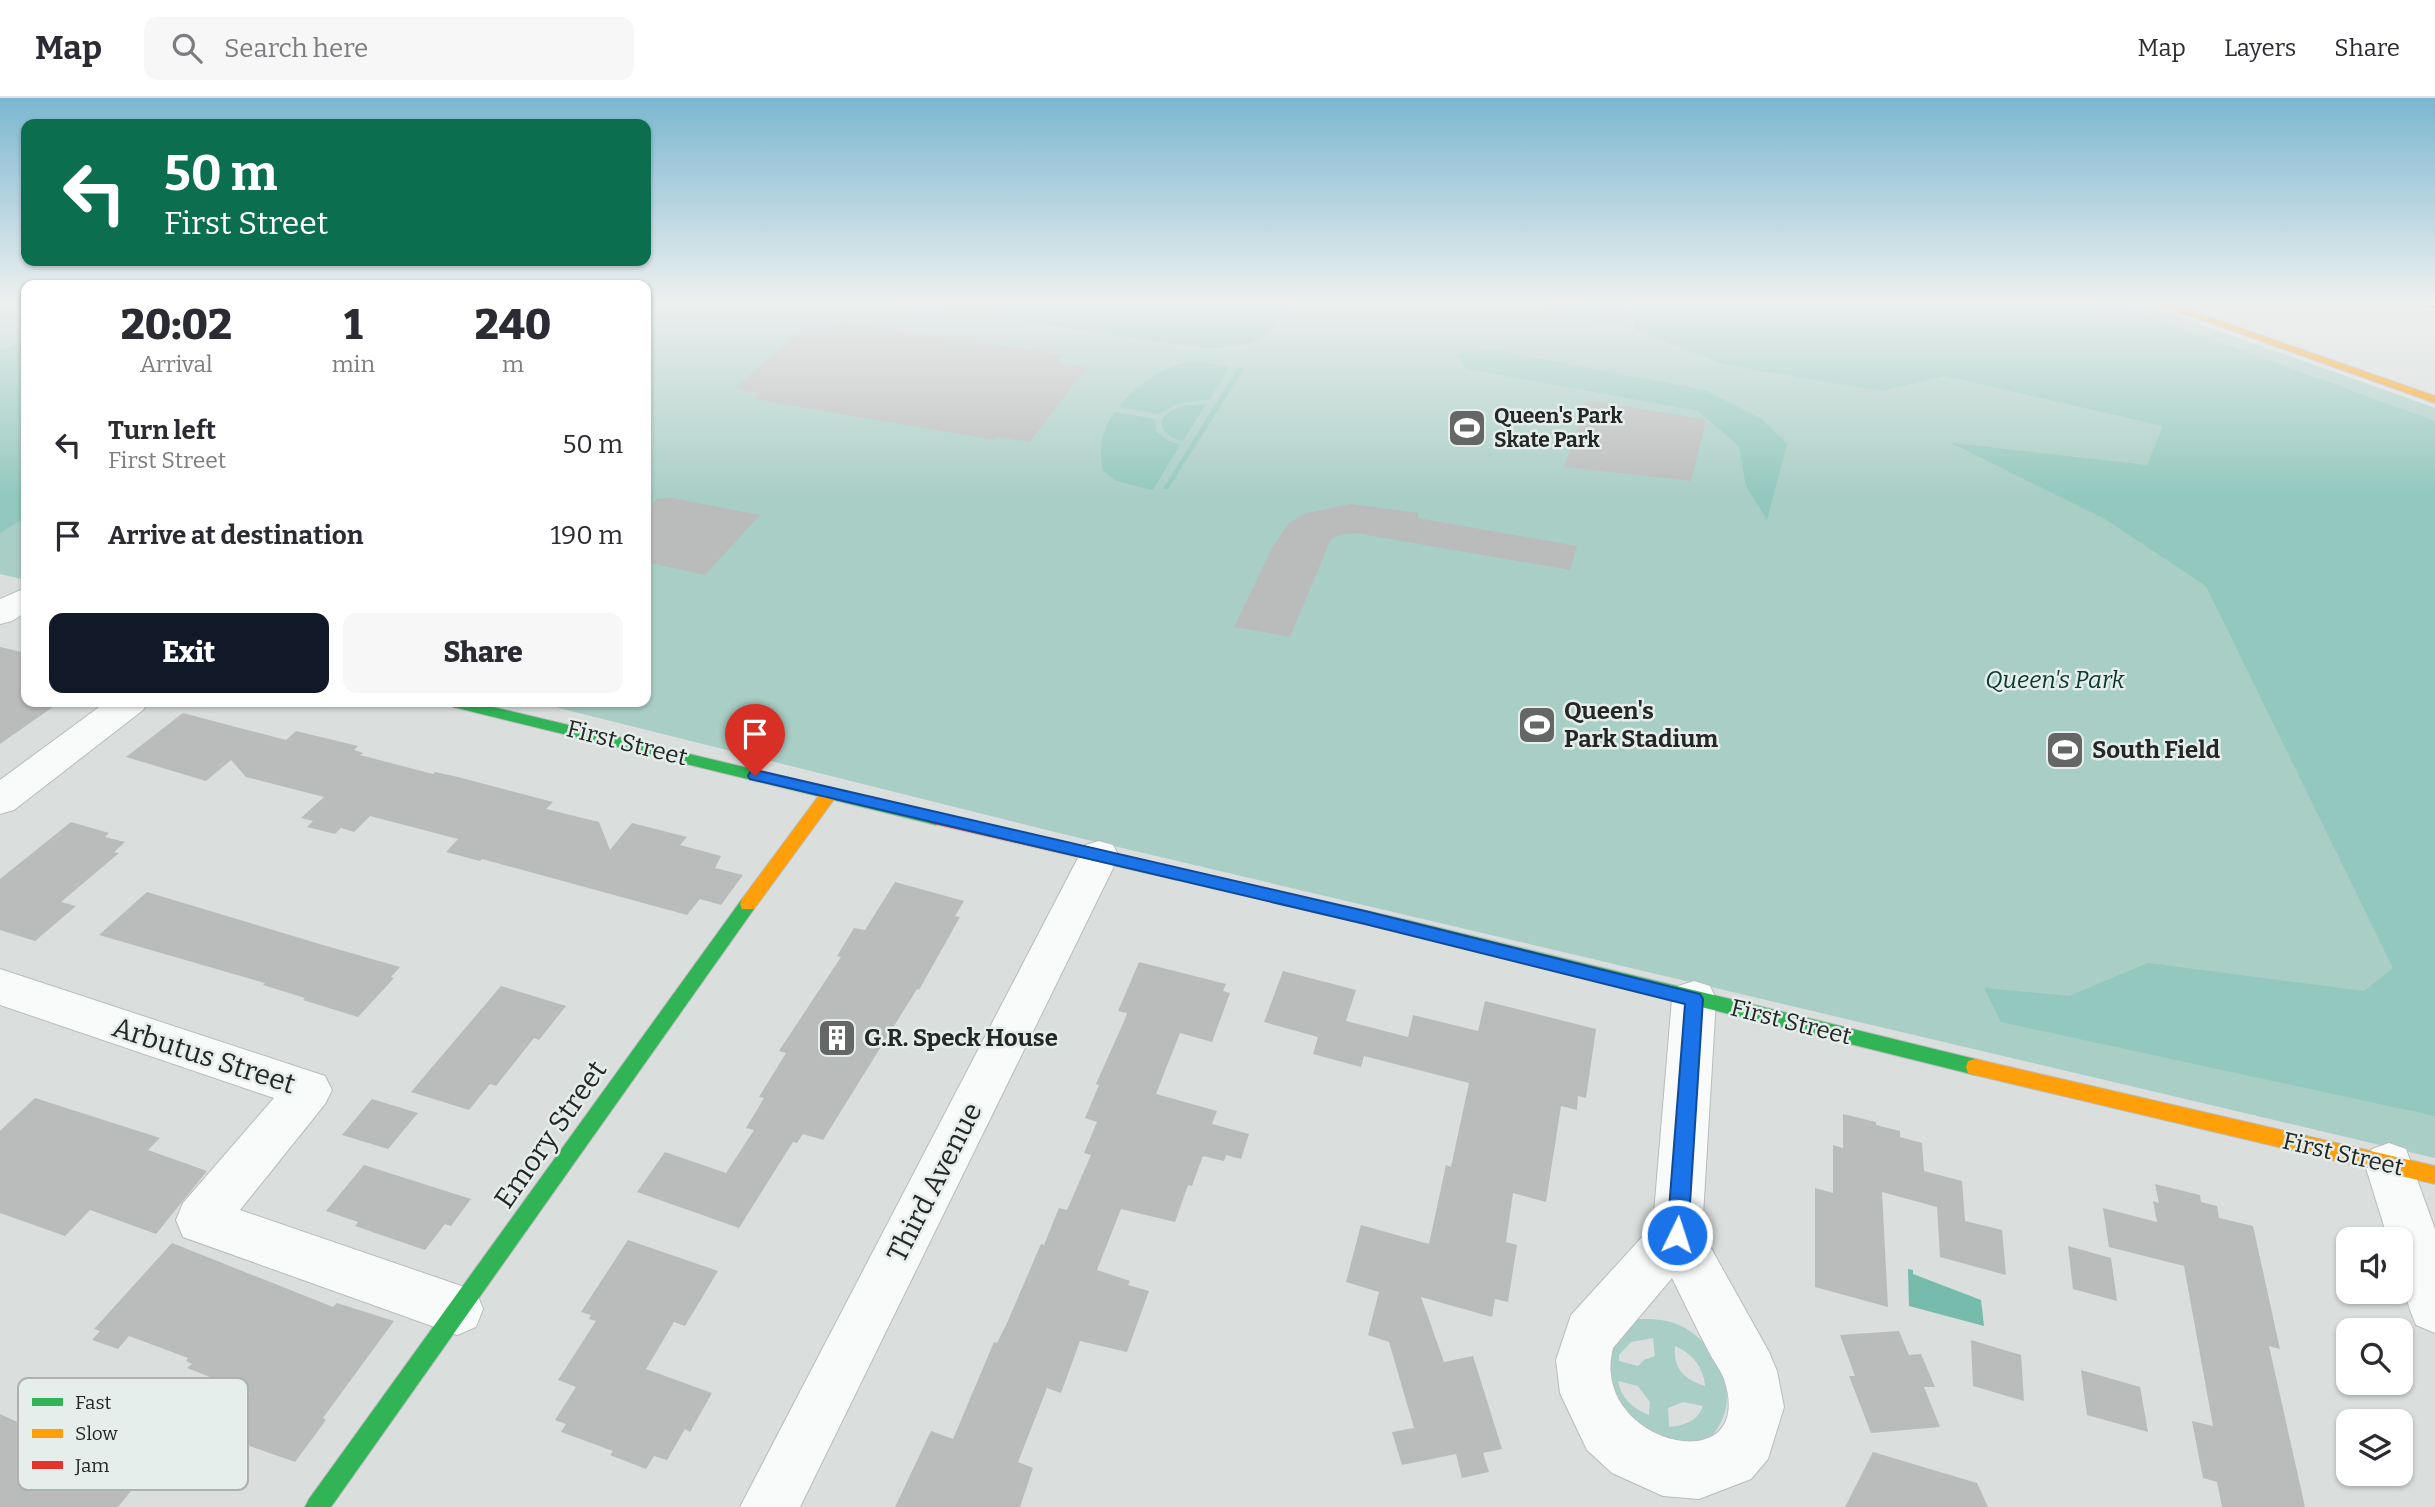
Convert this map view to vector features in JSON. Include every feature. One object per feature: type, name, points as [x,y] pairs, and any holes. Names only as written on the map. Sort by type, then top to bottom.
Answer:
[{"type":"street","points":[[2341,367],[2435,400]]},
{"type":"street","points":[[2372,367],[2435,389]]},
{"type":"street","points":[[0,800],[123,707]]},
{"type":"street","name":"First Street","points":[[473,707],[830,794],[1411,928],[1694,999],[2412,1170]]},
{"type":"street","name":"Emory Street","points":[[317,1507],[668,1013],[830,794]]},
{"type":"street","name":"Third Avenue","points":[[769,1507],[1099,856]]},
{"type":"street","name":"Arbutus Street","points":[[0,987],[309,1090],[201,1220],[457,1309]]},
{"type":"street","points":[[1677,1235],[1694,999]]},
{"type":"street","points":[[2412,1170],[2435,1307]]},
{"type":"green space","points":[[0,367],[21,367],[21,579],[0,574]]},
{"type":"green space","name":"Queen's Park","points":[[651,367],[2319,367],[2435,408],[2435,1158],[1063,834],[555,707],[651,707]]},
{"type":"green space","points":[[1637,1319],[1669,1322],[1693,1333],[1715,1357],[1726,1387],[1727,1403],[1715,1432],[1699,1445],[1688,1447],[1630,1432],[1598,1355]],"holes":[[[1653,1338],[1655,1356],[1644,1360],[1638,1366],[1619,1361],[1619,1355],[1631,1342]],[[1675,1346],[1692,1357],[1700,1367],[1705,1386],[1681,1372]],[[1618,1381],[1638,1386],[1650,1402],[1649,1415],[1638,1410],[1622,1393]],[[1683,1402],[1703,1406],[1690,1422],[1669,1427],[1668,1408]]]},
{"type":"shaded area","points":[[0,367],[21,367],[21,520],[0,533]]},
{"type":"shaded area","points":[[1172,367],[1230,367],[1209,400],[1179,403],[1159,414],[1119,407],[1134,390]]},
{"type":"shaded area","points":[[1238,367],[1244,369],[1168,489],[1163,489]]},
{"type":"shaded area","points":[[1465,367],[1582,367],[1705,390],[1763,420],[1787,444],[1767,520],[1746,486],[1739,446],[1698,411]]},
{"type":"shaded area","points":[[1737,367],[2286,367],[2435,421],[2435,1116],[2001,1022],[1984,988],[2069,996],[2148,963],[2364,991],[2393,968],[2206,586],[2105,519],[1951,443],[2147,465],[2163,426],[1945,376],[1882,391]]},
{"type":"shaded area","points":[[1206,404],[1183,441],[1174,439],[1163,428],[1162,419],[1171,411],[1188,405]]},
{"type":"shaded area","points":[[1115,412],[1155,419],[1156,431],[1167,440],[1180,445],[1153,490],[1116,481],[1103,471],[1102,440]]},
{"type":"shaded area","points":[[1908,1269],[1913,1270],[1913,1274],[1981,1300],[1984,1326],[1909,1306]]},
{"type":"building","points":[[759,367],[1087,367],[1030,442],[998,437],[995,440],[753,399],[760,393],[735,388]]},
{"type":"building","points":[[1587,400],[1706,420],[1691,481],[1564,467]]},
{"type":"building","points":[[672,498],[760,515],[705,575],[651,563],[651,505],[657,499]]},
{"type":"building","points":[[1351,504],[1418,513],[1418,518],[1577,546],[1570,570],[1355,533],[1344,534],[1331,539],[1290,637],[1234,627],[1272,548],[1289,523],[1306,513]]},
{"type":"building","points":[[0,647],[21,652],[21,707],[53,707],[0,744]]},
{"type":"building","points":[[183,713],[286,740],[296,731],[358,746],[354,750],[363,753],[360,755],[553,802],[546,809],[599,822],[610,850],[632,823],[687,837],[680,845],[721,856],[715,868],[743,875],[721,905],[700,899],[687,915],[482,859],[480,861],[446,852],[458,839],[370,816],[354,832],[341,828],[335,834],[307,827],[313,821],[301,818],[324,797],[246,777],[231,760],[206,781],[126,757]]},
{"type":"building","points":[[71,822],[109,833],[105,837],[125,842],[114,852],[119,853],[61,902],[76,906],[35,941],[0,930],[0,879]]},
{"type":"building","points":[[895,882],[964,901],[955,916],[960,917],[919,990],[917,989],[823,1140],[803,1134],[797,1143],[793,1142],[739,1228],[637,1192],[665,1152],[726,1173],[754,1130],[746,1128],[764,1098],[759,1097],[786,1053],[779,1051],[841,957],[837,956],[854,928],[865,930]]},
{"type":"building","points":[[147,892],[400,967],[391,977],[394,978],[358,1017],[303,1000],[305,998],[263,985],[265,983],[99,935]]},
{"type":"building","points":[[1139,962],[1226,984],[1223,991],[1230,993],[1212,1042],[1180,1033],[1156,1094],[1217,1111],[1212,1124],[1249,1134],[1241,1159],[1226,1155],[1224,1161],[1203,1156],[1192,1186],[1188,1185],[1175,1222],[1121,1209],[1097,1270],[1130,1281],[1128,1285],[1149,1291],[1127,1352],[1080,1341],[1061,1393],[1047,1388],[1018,1462],[1033,1468],[1020,1507],[895,1507],[931,1431],[953,1439],[994,1342],[997,1343],[1007,1323],[1041,1244],[1044,1245],[1059,1208],[1067,1210],[1091,1155],[1084,1153],[1097,1122],[1085,1118],[1099,1085],[1096,1084],[1125,1019],[1127,1013],[1118,1011]]},
{"type":"building","points":[[1283,971],[1356,990],[1346,1021],[1408,1037],[1413,1015],[1478,1031],[1485,1001],[1596,1029],[1586,1098],[1578,1096],[1577,1110],[1561,1106],[1546,1202],[1513,1193],[1506,1242],[1517,1245],[1508,1302],[1495,1299],[1492,1317],[1421,1297],[1444,1362],[1473,1356],[1502,1449],[1483,1453],[1489,1472],[1462,1478],[1456,1454],[1402,1465],[1392,1432],[1414,1428],[1389,1342],[1368,1335],[1379,1292],[1346,1282],[1361,1225],[1429,1244],[1446,1165],[1451,1167],[1469,1083],[1364,1056],[1361,1067],[1313,1054],[1318,1037],[1264,1022]]},
{"type":"building","points":[[501,986],[566,1006],[539,1040],[534,1038],[496,1086],[490,1084],[469,1110],[411,1092]]},
{"type":"building","points":[[35,1098],[160,1138],[148,1150],[207,1171],[156,1234],[90,1210],[65,1236],[0,1213],[0,1131]]},
{"type":"building","points":[[372,1099],[418,1113],[388,1149],[342,1135]]},
{"type":"building","points":[[1843,1114],[1876,1122],[1876,1125],[1900,1131],[1900,1137],[1922,1143],[1924,1171],[1962,1181],[1965,1221],[2002,1230],[2006,1275],[1940,1257],[1937,1207],[1882,1192],[1888,1307],[1815,1287],[1815,1188],[1833,1193],[1833,1145],[1843,1148]]},
{"type":"building","points":[[364,1165],[471,1199],[451,1226],[445,1224],[425,1250],[355,1226],[358,1222],[326,1211]]},
{"type":"building","points":[[2155,1184],[2200,1195],[2201,1202],[2217,1206],[2219,1218],[2253,1226],[2280,1349],[2269,1346],[2305,1507],[2222,1507],[2217,1482],[2203,1478],[2192,1421],[2213,1426],[2184,1266],[2109,1247],[2103,1208],[2157,1222],[2153,1201],[2159,1203]]},
{"type":"building","points":[[628,1240],[718,1271],[685,1326],[674,1322],[646,1369],[712,1393],[690,1432],[685,1429],[667,1460],[654,1456],[646,1469],[610,1455],[613,1451],[561,1432],[566,1424],[555,1420],[576,1387],[558,1380],[596,1321],[589,1319],[591,1315],[581,1312]]},
{"type":"building","points":[[172,1243],[333,1307],[337,1303],[394,1321],[323,1418],[326,1420],[295,1462],[248,1445],[248,1378],[212,1378],[187,1368],[192,1364],[186,1361],[188,1358],[129,1336],[118,1349],[92,1340],[100,1331],[94,1329]]},
{"type":"building","points":[[2068,1246],[2111,1258],[2117,1301],[2073,1289]]},
{"type":"building","points":[[1899,1331],[1909,1355],[1921,1354],[1935,1387],[1924,1387],[1940,1427],[1871,1433],[1849,1376],[1855,1376],[1840,1335]]},
{"type":"building","points":[[1971,1340],[2021,1355],[2024,1401],[1973,1386]]},
{"type":"building","points":[[2081,1370],[2140,1387],[2148,1432],[2087,1415]]},
{"type":"building","points":[[0,1414],[18,1422],[18,1490],[132,1490],[118,1507],[0,1507]]},
{"type":"building","points":[[1873,1452],[1977,1483],[1988,1507],[1845,1507]]},
{"type":"traffic: fast","points":[[474,707],[936,819]]},
{"type":"traffic: fast","points":[[1177,874],[1411,928],[1975,1067]]},
{"type":"traffic: fast","points":[[317,1507],[748,904]]},
{"type":"traffic: slow","points":[[2341,367],[2435,400]]},
{"type":"traffic: slow","points":[[748,904],[829,794]]},
{"type":"traffic: slow","points":[[1975,1067],[2435,1175]]},
{"type":"traffic: jam","points":[[936,819],[1177,874]]},
{"type":"place","name":"Queen's Park Skate Park","points":[[1467,428]]},
{"type":"place","name":"Queen's Park Stadium","points":[[1537,725]]},
{"type":"place","name":"South Field","points":[[2065,750]]},
{"type":"place","name":"G.R. Speck House","points":[[837,1038]]},
{"type":"route","points":[[755,776],[1365,917],[1694,999],[1677,1235]]}]
